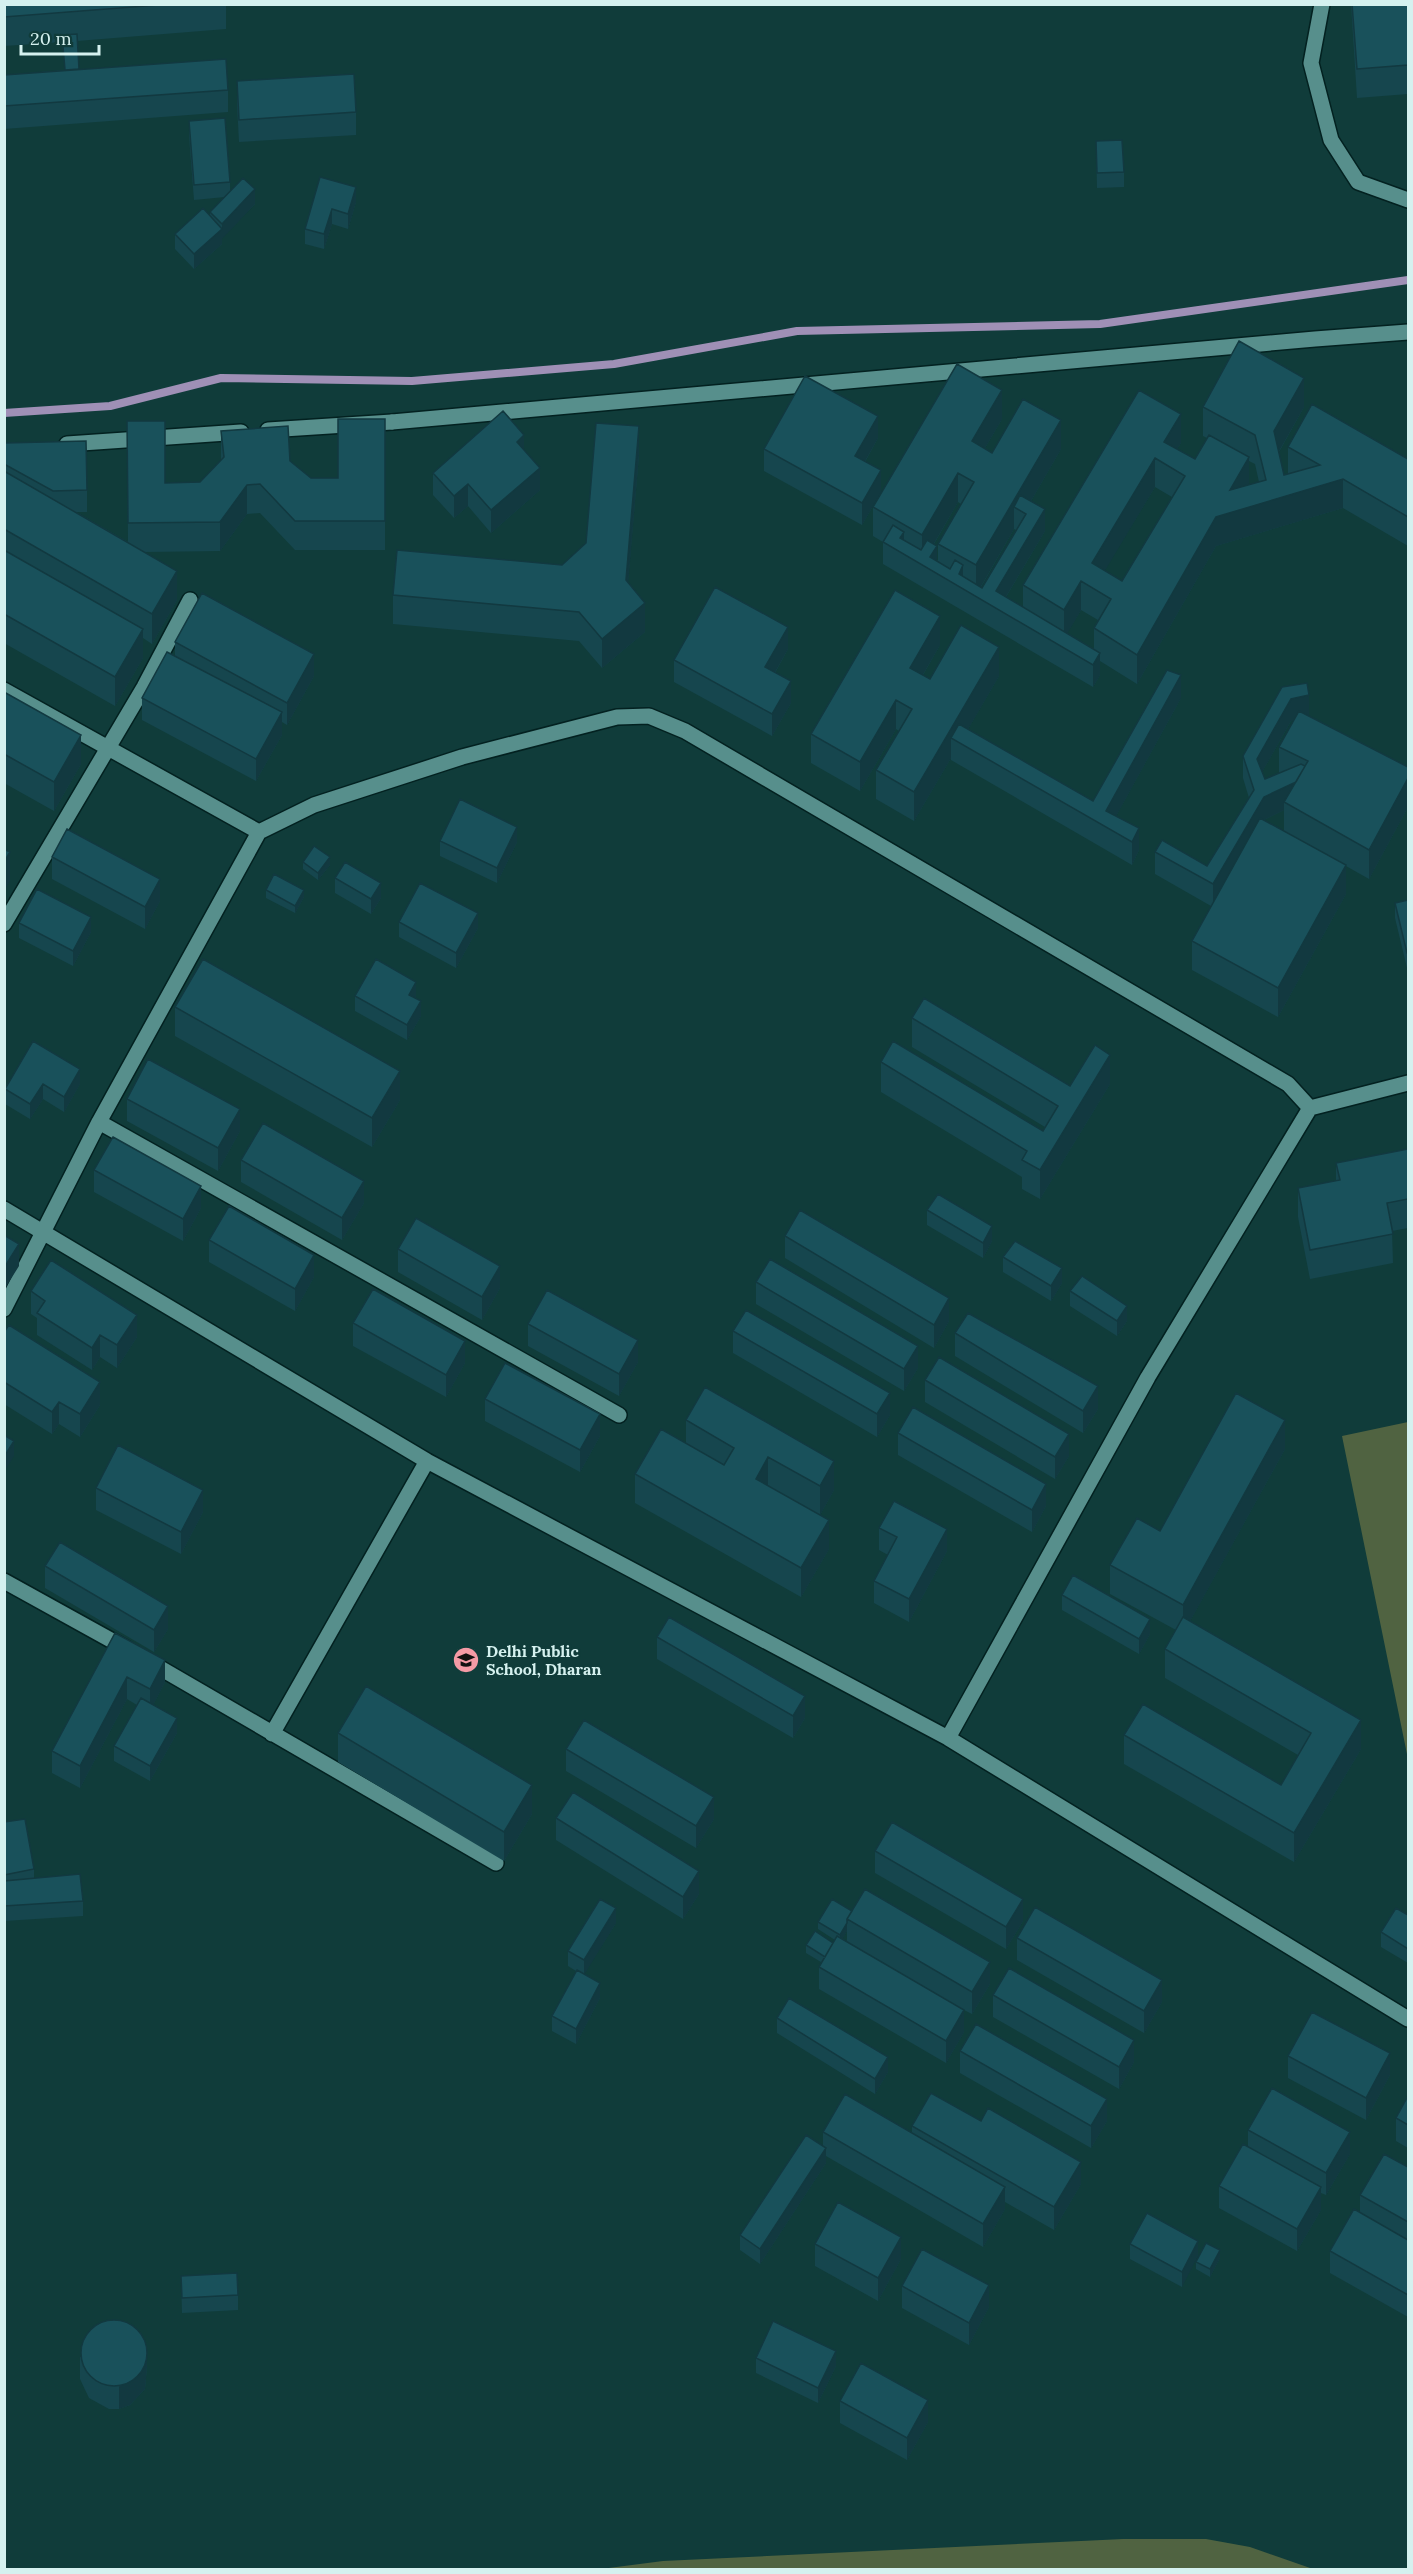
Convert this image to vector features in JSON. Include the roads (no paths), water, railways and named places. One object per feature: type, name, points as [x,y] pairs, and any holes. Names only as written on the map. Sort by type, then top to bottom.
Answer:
[{"type":"street","points":[[1322,4],[1311,63],[1331,140],[1358,182],[1408,200]]},
{"type":"street","points":[[54,445],[392,422],[1408,332]]},
{"type":"street","points":[[4,924],[108,749],[190,600]]},
{"type":"street","points":[[4,690],[259,832]]},
{"type":"street","points":[[4,1309],[99,1122],[259,832],[314,805],[462,757],[616,717],[649,716],[685,730],[1288,1084],[1310,1108]]},
{"type":"street","points":[[948,1738],[1148,1377],[1310,1108],[1408,1083]]},
{"type":"street","points":[[99,1122],[618,1415]]},
{"type":"street","points":[[4,1209],[427,1461],[948,1738],[1408,2019]]},
{"type":"street","points":[[272,1734],[427,1461]]},
{"type":"street","points":[[4,1581],[187,1682],[272,1734],[496,1863]]},
{"type":"waterway","points":[[4,413],[110,406],[221,378],[412,381],[614,364],[797,331],[1100,324],[1408,280]]},
{"type":"place","name":"Delhi Public School, Dharan","points":[[466,1660]]}]
